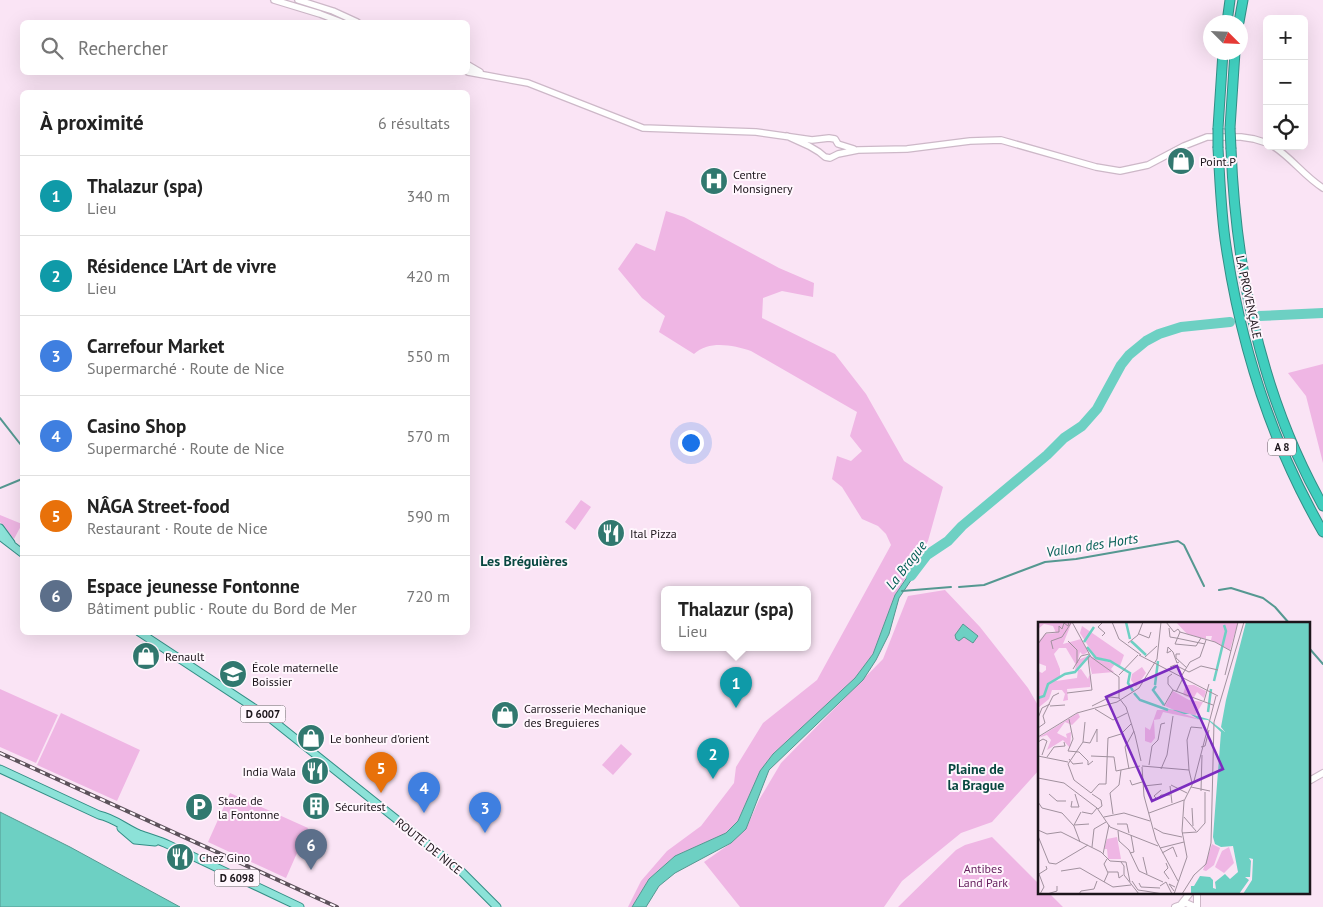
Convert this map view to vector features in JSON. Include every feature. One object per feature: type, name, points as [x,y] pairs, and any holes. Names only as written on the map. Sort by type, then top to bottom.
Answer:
[{"type":"highway","points":[[1228,15],[1230,0]]},
{"type":"highway","points":[[1240,15],[1242,0]]},
{"type":"highway","name":"LA PROVENÇALE","points":[[1222,60],[1218,148],[1226,246],[1236,304],[1262,398],[1287,460],[1323,532]]},
{"type":"highway","name":"LA PROVENÇALE","points":[[1234,60],[1230,128],[1234,215],[1248,301],[1262,354],[1293,443],[1323,506]]},
{"type":"main road","points":[[0,528],[14,547]]},
{"type":"main road","points":[[0,536],[20,552]]},
{"type":"main road","name":"ROUTE DE NICE","points":[[144,635],[271,719],[457,867],[497,907]]},
{"type":"main road","name":"D 6098","points":[[0,769],[100,814],[136,836],[174,848],[300,907]]},
{"type":"main road","points":[[1310,780],[1323,773]]},
{"type":"main road","points":[[1175,907],[1182,903],[1189,894]]},
{"type":"main road","points":[[1182,903],[1196,907],[1197,894]]},
{"type":"street","points":[[274,0],[336,20]]},
{"type":"street","points":[[298,0],[333,11],[353,20]]},
{"type":"street","points":[[470,66],[484,75]]},
{"type":"street","points":[[470,72],[528,83],[642,128],[756,132],[812,140],[832,138],[838,144],[858,150]]},
{"type":"street","points":[[787,136],[827,158],[858,150],[907,150],[987,139],[1001,140],[1096,167],[1120,171],[1148,165],[1184,146],[1206,138],[1248,138],[1263,142]]},
{"type":"street","points":[[819,152],[820,144],[824,139]]},
{"type":"street","points":[[838,144],[838,154]]},
{"type":"street","points":[[1279,150],[1291,158],[1315,183],[1323,188]]},
{"type":"green space","points":[[666,211],[684,217],[779,268],[814,283],[813,297],[782,291],[763,298],[762,318],[835,354],[866,394],[904,461],[943,487],[928,541],[895,595],[873,654],[855,678],[773,754],[760,771],[738,821],[726,833],[675,856],[649,879],[632,907],[628,907],[641,881],[667,851],[701,826],[734,783],[736,767],[763,723],[817,680],[891,545],[886,534],[878,526],[862,519],[842,487],[832,479],[837,456],[851,461],[862,451],[850,436],[857,412],[751,351],[737,347],[714,345],[694,354],[659,332],[665,316],[642,298],[618,269],[636,243],[655,251]]},
{"type":"green space","points":[[1323,364],[1323,463],[1306,396],[1288,373]]},
{"type":"green space","points":[[581,500],[591,507],[575,530],[565,522]]},
{"type":"green space","points":[[0,515],[20,523],[20,528],[14,539],[0,522]]},
{"type":"green space","points":[[945,590],[980,627],[1028,688],[1038,705],[1038,771],[992,822],[961,833],[902,881],[884,907],[740,907],[704,862],[731,843],[746,829],[759,800],[781,763],[883,659],[908,596]]},
{"type":"green space","points":[[0,689],[58,715],[36,763],[0,747]]},
{"type":"green space","points":[[61,713],[140,750],[117,801],[37,765]]},
{"type":"green space","points":[[621,744],[632,754],[613,775],[602,765]]},
{"type":"green space","points":[[230,793],[308,828],[286,878],[208,842]]},
{"type":"green space","name":"Antibes Land Park","points":[[992,837],[1038,883],[1038,894],[1050,894],[1063,907],[898,907],[956,850],[965,845]]},
{"type":"shaded area","points":[[916,564],[920,567],[899,598],[889,634],[876,660],[863,680],[769,770],[746,829],[731,843],[675,873],[659,886],[646,907],[632,907],[649,879],[675,856],[726,833],[738,821],[760,771],[773,754],[855,678],[873,654],[895,595]]},
{"type":"shaded area","points":[[963,624],[978,636],[973,643],[964,637],[959,641],[956,639],[955,635]]},
{"type":"shaded area","points":[[0,812],[70,847],[180,907],[0,907]]},
{"type":"waterway","name":"La Brague","points":[[1259,316],[1323,313]]},
{"type":"waterway","name":"La Brague","points":[[911,576],[927,555],[948,541],[962,526],[1047,455],[1064,438],[1082,426],[1097,409],[1121,365],[1129,355],[1146,341],[1159,334],[1181,327],[1230,322]]},
{"type":"waterway","points":[[0,418],[20,444]]},
{"type":"waterway","points":[[0,488],[20,480]]},
{"type":"waterway","name":"Vallon des Horts","points":[[959,587],[984,585],[1045,562],[1076,559],[1178,541],[1184,545],[1204,586]]},
{"type":"waterway","name":"Vallon des Horts","points":[[902,591],[951,587]]},
{"type":"waterway","name":"Vallon des Horts","points":[[1219,590],[1231,588],[1263,598],[1275,607],[1288,622]]},
{"type":"waterway","name":"Vallon des Horts","points":[[1310,649],[1323,664]]},
{"type":"railway","points":[[0,753],[337,907]]},
{"type":"place","name":"Point.P","points":[[1181,161]]},
{"type":"place","name":"Centre Monsignery","points":[[714,181]]},
{"type":"place","name":"Ital Pizza","points":[[611,533]]},
{"type":"place","name":"Renault","points":[[146,656]]},
{"type":"place","name":"École maternelle Boissier","points":[[233,674]]},
{"type":"place","name":"Thalazur (spa)","points":[[736,708]]},
{"type":"place","name":"Carrosserie Mechanique des Breguieres","points":[[505,715]]},
{"type":"place","name":"Le bonheur d'orient","points":[[311,738]]},
{"type":"place","name":"India Wala","points":[[315,771]]},
{"type":"place","name":"Résidence L'Art de vivre","points":[[713,779]]},
{"type":"place","name":"NÂGA Street-food","points":[[381,793]]},
{"type":"place","name":"Sécuritest","points":[[316,806]]},
{"type":"place","name":"Stade de la Fontonne","points":[[199,807]]},
{"type":"place","name":"Casino Shop","points":[[424,813]]},
{"type":"place","name":"Carrefour Market","points":[[485,833]]},
{"type":"place","name":"Chez Gino","points":[[180,857]]},
{"type":"place","name":"Espace jeunesse Fontonne","points":[[311,870]]},
{"type":"district","name":"Les Bréguières","points":[[524,561]]},
{"type":"district","name":"Plaine de la Brague","points":[[976,778]]}]
